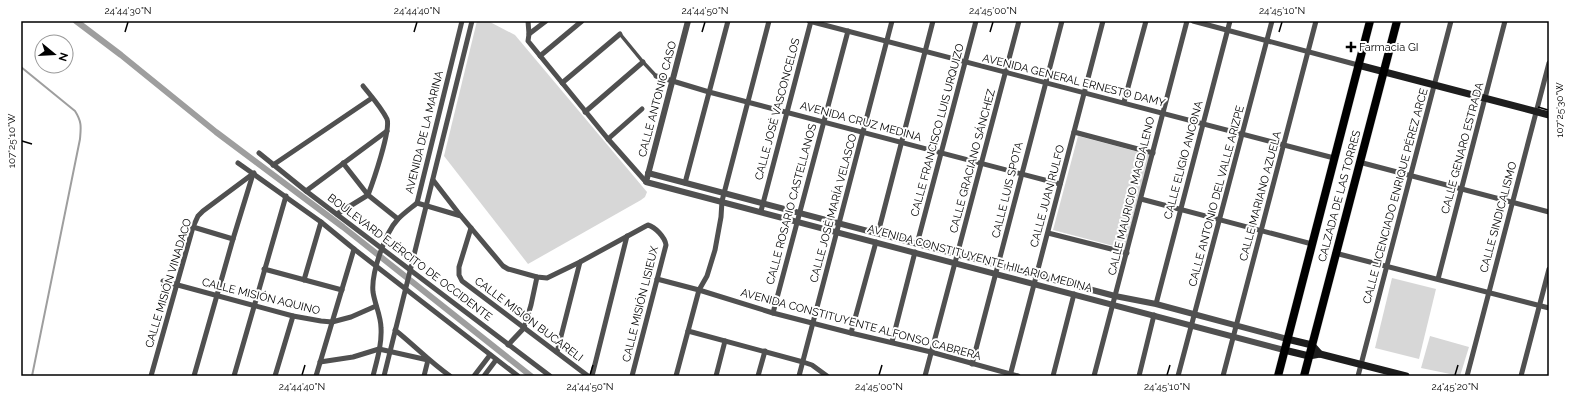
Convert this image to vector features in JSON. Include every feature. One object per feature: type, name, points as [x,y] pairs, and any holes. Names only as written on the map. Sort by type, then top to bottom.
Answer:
[{"type":"main road","name":"CALZADA DE LAS TORRES","points":[[1278,376],[1370,21]]},
{"type":"main road","name":"CALZADA DE LAS TORRES","points":[[1304,376],[1397,21]]},
{"type":"main road","points":[[1358,65],[1549,115]]},
{"type":"main road","name":"AVENIDA CONSTITUYENTE HILARIO MEDINA","points":[[1287,339],[1312,345]]},
{"type":"main road","points":[[1312,345],[1320,354]]},
{"type":"main road","name":"AVENIDA CONSTITUYENTE HILARIO MEDINA","points":[[1284,350],[1309,356],[1320,354],[1406,376]]},
{"type":"street","name":"AVENIDA DE LA MARINA","points":[[373,376],[379,349],[381,329],[373,286],[377,265],[389,232],[398,219],[417,203],[462,21]]},
{"type":"street","name":"AVENIDA DE LA MARINA","points":[[384,376],[472,21]]},
{"type":"street","points":[[528,21],[528,41],[608,139],[646,182]]},
{"type":"street","points":[[529,34],[546,21]]},
{"type":"street","points":[[540,56],[582,21]]},
{"type":"street","name":"CALLE ANTONIO CASO","points":[[646,182],[688,21]]},
{"type":"street","points":[[685,182],[728,21]]},
{"type":"street","points":[[676,376],[699,290],[707,276],[715,250],[721,217],[722,201],[769,21]]},
{"type":"street","name":"AVENIDA GENERAL ERNESTO DAMY","points":[[810,21],[1006,73],[1163,112],[1334,158]]},
{"type":"street","name":"CALLE JOSÉ VASCONCELOS","points":[[761,211],[810,21]]},
{"type":"street","name":"CALLE JOSÉ MARÍA VELASCO","points":[[799,376],[892,21]]},
{"type":"street","points":[[878,233],[933,21]]},
{"type":"street","name":"CALLE FRANCISCO LUIS URQUIZO","points":[[917,244],[976,21]]},
{"type":"street","name":"CALLE GRACIANO SÁNCHEZ","points":[[925,376],[1019,21]]},
{"type":"street","name":"CALLE LUIS SPOTA","points":[[972,364],[1062,21]]},
{"type":"street","name":"CALLE JUAN RULFO","points":[[1010,375],[1103,21]]},
{"type":"street","points":[[1124,102],[1146,21]]},
{"type":"street","name":"CALLE MAURICIO MAGDALENO","points":[[1094,376],[1187,21]]},
{"type":"street","points":[[1192,21],[1358,65]]},
{"type":"street","name":"CALLE ELIGIO ANCONA","points":[[1156,304],[1202,123],[1230,21]]},
{"type":"street","name":"CALLE ANTONIO DEL VALLE ARIZPE","points":[[1178,376],[1272,21]]},
{"type":"street","name":"CALLE MARIANO AZUELA","points":[[1223,376],[1316,21]]},
{"type":"street","name":"CALLE LICENCIADO ENRIQUE PÉREZ ARCE","points":[[1358,376],[1451,21]]},
{"type":"street","name":"CALLE GENARO ESTRADA","points":[[1438,279],[1505,21]]},
{"type":"street","name":"CALLE ROSARIO CASTELLANOS","points":[[773,313],[848,31]]},
{"type":"street","points":[[562,83],[620,34],[656,76]]},
{"type":"street","points":[[586,112],[643,62]]},
{"type":"street","name":"CALLE SINDICALISMO","points":[[1467,376],[1549,63]]},
{"type":"street","name":"AVENIDA CRUZ MEDINA","points":[[656,76],[709,92],[1060,184]]},
{"type":"street","points":[[338,214],[368,195],[380,158],[388,126],[386,119],[363,86]]},
{"type":"street","points":[[273,165],[372,98]]},
{"type":"street","points":[[608,139],[642,109]]},
{"type":"street","points":[[306,191],[387,131]]},
{"type":"street","points":[[1074,132],[1153,153]]},
{"type":"street","name":"BOULEVARD EJÉRCITO DE OCCIDENTE","points":[[259,153],[306,191],[383,248],[410,272],[550,376]]},
{"type":"street","points":[[1359,162],[1549,212]]},
{"type":"street","points":[[238,163],[321,222],[518,376]]},
{"type":"street","points":[[343,163],[368,195],[398,219]]},
{"type":"street","points":[[194,376],[232,239],[254,173]]},
{"type":"street","name":"CALLE MISIÓN VINADACO","points":[[151,376],[178,285],[193,227],[198,216],[254,173]]},
{"type":"street","name":"AVENIDA CONSTITUYENTE HILARIO MEDINA","points":[[638,173],[648,173],[685,182],[1116,296],[1156,304],[1287,339]]},
{"type":"street","points":[[433,180],[503,266],[508,269],[537,277],[552,277],[627,236]]},
{"type":"street","name":"AVENIDA CONSTITUYENTE HILARIO MEDINA","points":[[646,182],[761,211],[1284,350]]},
{"type":"street","points":[[234,376],[286,196]]},
{"type":"street","points":[[1141,200],[1312,244]]},
{"type":"street","points":[[417,203],[461,216]]},
{"type":"street","points":[[304,280],[321,222]]},
{"type":"street","name":"CALLE MISIÓN LISIEUX","points":[[627,236],[648,225],[653,227],[664,238],[666,245],[632,376]]},
{"type":"street","points":[[193,227],[232,239]]},
{"type":"street","name":"CALLE MISIÓN BUCARELI","points":[[471,228],[460,268],[459,275],[462,281],[588,376]]},
{"type":"street","points":[[1048,232],[1127,253]]},
{"type":"street","points":[[592,376],[627,236]]},
{"type":"street","points":[[851,333],[876,242]]},
{"type":"street","points":[[316,376],[354,249]]},
{"type":"street","points":[[892,342],[915,252]]},
{"type":"street","points":[[1335,253],[1549,308]]},
{"type":"street","points":[[557,352],[580,262]]},
{"type":"street","points":[[1521,376],[1549,268]]},
{"type":"street","points":[[264,269],[342,290]]},
{"type":"street","points":[[508,345],[524,328],[537,277]]},
{"type":"street","name":"AVENIDA CONSTITUYENTE ALFONSO CABRERA","points":[[657,279],[699,290],[773,313],[931,352],[1018,376]]},
{"type":"street","name":"CALLE MISIÓN AQUINO","points":[[163,281],[306,319],[332,322],[351,317],[376,306]]},
{"type":"street","points":[[1053,376],[1074,294]]},
{"type":"street","points":[[275,376],[293,316]]},
{"type":"street","points":[[1139,376],[1154,316]]},
{"type":"street","points":[[395,330],[414,345],[428,360],[450,376]]},
{"type":"street","points":[[688,331],[812,365],[827,376]]},
{"type":"street","points":[[716,376],[725,341]]},
{"type":"street","points":[[320,362],[353,357],[379,349],[428,360]]},
{"type":"street","points":[[758,376],[765,351]]},
{"type":"street","points":[[474,376],[490,355]]},
{"type":"street","points":[[424,376],[428,360]]},
{"type":"street","points":[[484,376],[496,360]]},
{"type":"shaded area","points":[[477,21],[488,21],[515,35],[647,192],[645,197],[641,200],[528,264],[444,156]]},
{"type":"shaded area","points":[[1078,136],[1150,155],[1125,249],[1053,230]]},
{"type":"shaded area","points":[[1392,278],[1436,289],[1419,359],[1375,348]]},
{"type":"shaded area","points":[[1430,336],[1469,347],[1460,376],[1421,368]]},
{"type":"waterway","points":[[76,21],[121,55],[216,132],[343,227],[531,376]]},
{"type":"waterway","points":[[21,67],[75,111],[79,118],[81,128],[32,376]]},
{"type":"place","name":"Farmacia GI","points":[[1351,47]]}]
